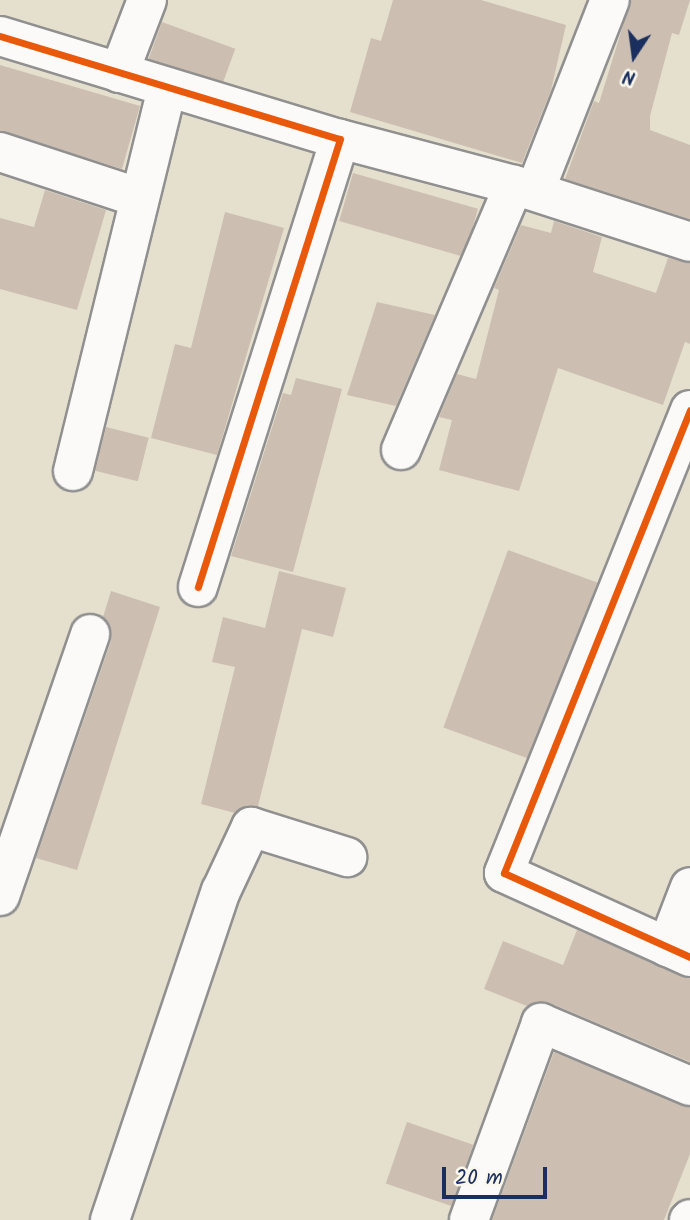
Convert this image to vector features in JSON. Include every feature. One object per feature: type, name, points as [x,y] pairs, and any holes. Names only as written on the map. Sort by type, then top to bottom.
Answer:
[{"type":"street","points":[[119,73],[147,0]]},
{"type":"street","points":[[401,450],[525,188],[610,0]]},
{"type":"street","points":[[0,36],[340,139],[525,188],[690,242]]},
{"type":"street","points":[[73,471],[167,88]]},
{"type":"street","points":[[198,587],[340,139]]},
{"type":"street","points":[[0,152],[140,198]]},
{"type":"street","points":[[690,410],[504,873],[678,952],[690,887]]},
{"type":"street","points":[[0,896],[90,634]]},
{"type":"street","points":[[110,1220],[221,891],[251,827],[346,857]]},
{"type":"street","points":[[469,1220],[541,1023],[690,1086]]},
{"type":"building","points":[[393,0],[481,0],[566,25],[551,90],[522,163],[350,112],[371,38],[381,41]]},
{"type":"building","points":[[631,0],[690,0],[679,35],[672,33],[650,116],[650,130],[690,145],[690,219],[565,179],[594,101],[599,103]]},
{"type":"building","points":[[162,22],[235,49],[222,85],[149,59]]},
{"type":"building","points":[[0,65],[140,106],[122,169],[0,131]]},
{"type":"building","points":[[353,173],[478,209],[464,257],[339,221]]},
{"type":"building","points":[[45,190],[106,210],[77,310],[0,289],[0,218],[34,227]]},
{"type":"building","points":[[225,212],[284,228],[217,455],[151,438],[175,344],[191,348]]},
{"type":"building","points":[[554,221],[602,237],[593,272],[656,293],[668,258],[690,263],[690,344],[685,342],[663,405],[558,368],[519,491],[439,470],[452,420],[439,417],[457,374],[476,379],[499,290],[494,288],[521,225],[551,233]]},
{"type":"building","points":[[377,302],[435,315],[396,406],[347,395]]},
{"type":"building","points":[[296,378],[342,389],[293,572],[231,556],[283,393],[291,395]]},
{"type":"building","points":[[106,427],[149,438],[138,481],[95,471]]},
{"type":"building","points":[[508,550],[597,582],[533,760],[443,728]]},
{"type":"building","points":[[279,571],[346,588],[333,637],[302,629],[258,806],[235,813],[201,804],[235,667],[212,662],[223,617],[265,628]]},
{"type":"building","points":[[111,591],[160,607],[77,870],[36,858],[111,641],[103,617]]},
{"type":"building","points":[[577,930],[690,978],[690,1062],[550,1003],[527,1006],[484,989],[503,941],[563,965]]},
{"type":"building","points":[[554,1052],[690,1107],[690,1154],[664,1220],[492,1220]]},
{"type":"building","points":[[407,1122],[473,1145],[452,1206],[386,1183]]},
{"type":"cycle path","points":[[0,36],[340,139],[198,587]]},
{"type":"cycle path","points":[[690,410],[504,873],[690,957]]}]
